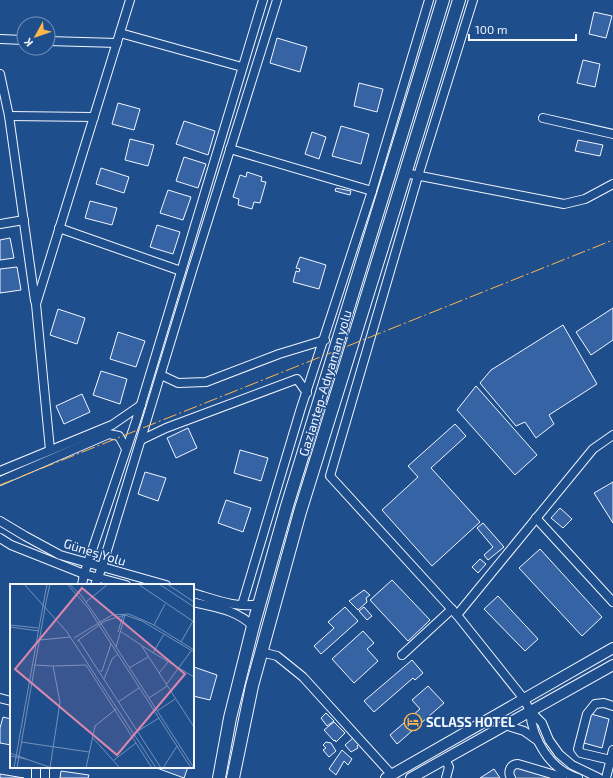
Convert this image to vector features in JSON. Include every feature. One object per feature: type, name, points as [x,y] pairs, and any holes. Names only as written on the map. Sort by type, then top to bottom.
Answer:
[{"type":"highway","name":"Gaziantep-Adıyaman yolu","points":[[219,778],[230,718],[252,626],[287,506],[443,0]]},
{"type":"highway","name":"Gaziantep-Adıyaman yolu","points":[[233,778],[252,686],[300,512],[459,0]]},
{"type":"main road","points":[[389,776],[613,648]]},
{"type":"main road","points":[[412,778],[613,665]]},
{"type":"street","points":[[36,304],[130,0]]},
{"type":"street","points":[[82,584],[84,574],[141,405],[263,0]]},
{"type":"street","points":[[96,581],[102,567],[160,375],[277,0]]},
{"type":"street","points":[[242,606],[306,393],[325,340],[372,191],[429,0]]},
{"type":"street","points":[[473,0],[418,176],[330,476],[455,612],[524,700],[530,711],[542,723],[549,740],[559,754],[572,765],[599,778]]},
{"type":"street","points":[[120,33],[242,67]]},
{"type":"street","points":[[0,39],[16,40]]},
{"type":"street","points":[[56,41],[117,43]]},
{"type":"street","points":[[0,74],[9,116],[36,304],[50,450]]},
{"type":"street","points":[[9,116],[94,117]]},
{"type":"street","points":[[543,118],[613,134]]},
{"type":"street","points":[[230,149],[372,191]]},
{"type":"street","points":[[405,173],[564,204],[585,199],[613,184]]},
{"type":"street","points":[[0,224],[24,220]]},
{"type":"street","points":[[60,228],[181,271]]},
{"type":"street","points":[[160,375],[178,383],[206,382],[279,354],[325,340]]},
{"type":"street","points":[[141,440],[166,428],[297,379],[306,393]]},
{"type":"street","points":[[0,471],[112,425],[141,405]]},
{"type":"street","points":[[0,481],[109,434],[119,436],[126,449]]},
{"type":"street","points":[[402,655],[455,612],[593,449],[613,435]]},
{"type":"street","points":[[536,518],[613,602]]},
{"type":"street","name":"Güneş Yolu","points":[[0,521],[60,555],[162,584]]},
{"type":"street","name":"Güneş Yolu","points":[[0,538],[11,545],[84,574],[96,581],[118,584]]},
{"type":"street","points":[[194,593],[242,606],[259,604]]},
{"type":"street","points":[[194,602],[234,612],[252,626]]},
{"type":"street","points":[[261,652],[277,656],[303,677],[389,776]]},
{"type":"street","points":[[0,698],[10,701]]},
{"type":"street","points":[[611,760],[581,753],[578,749],[587,714],[595,704],[613,706]]},
{"type":"street","points":[[530,711],[531,725],[538,742],[549,758],[569,776],[578,778]]},
{"type":"street","points":[[505,725],[524,730],[538,742]]},
{"type":"street","points":[[606,778],[613,750]]},
{"type":"street","points":[[445,759],[448,768],[446,778]]},
{"type":"street","points":[[511,778],[509,774],[511,767],[518,764],[562,777]]},
{"type":"shaded area","points":[[516,766],[567,778],[513,778],[512,769]]},
{"type":"building","points":[[594,12],[612,16],[606,38],[589,34]]},
{"type":"building","points":[[277,38],[307,47],[300,72],[270,63]]},
{"type":"building","points":[[583,60],[600,64],[595,87],[577,83]]},
{"type":"building","points":[[359,83],[383,89],[377,112],[354,106]]},
{"type":"building","points":[[118,103],[140,109],[134,130],[112,124]]},
{"type":"building","points":[[184,121],[215,131],[208,155],[176,144]]},
{"type":"building","points":[[341,126],[369,134],[361,164],[332,156]]},
{"type":"building","points":[[312,132],[326,137],[319,159],[305,154]]},
{"type":"building","points":[[130,139],[154,145],[148,166],[125,160]]},
{"type":"building","points":[[578,140],[603,145],[600,156],[575,151]]},
{"type":"building","points":[[184,157],[206,164],[198,188],[176,181]]},
{"type":"building","points":[[101,168],[129,177],[124,193],[96,184]]},
{"type":"building","points":[[247,172],[262,177],[261,181],[266,182],[260,203],[254,202],[252,209],[238,205],[239,199],[233,197],[240,175],[246,177]]},
{"type":"building","points":[[336,188],[351,191],[350,195],[335,191]]},
{"type":"building","points":[[168,190],[191,197],[183,220],[160,213]]},
{"type":"building","points":[[90,201],[117,208],[112,225],[85,218]]},
{"type":"building","points":[[157,225],[180,232],[173,254],[150,247]]},
{"type":"building","points":[[10,238],[14,258],[0,260],[0,240]]},
{"type":"building","points":[[300,257],[326,265],[319,289],[293,282],[296,271],[299,272],[300,269],[296,268]]},
{"type":"building","points":[[17,267],[21,290],[0,293],[0,269]]},
{"type":"building","points":[[613,308],[613,340],[591,355],[576,332]]},
{"type":"building","points":[[58,309],[85,318],[77,344],[50,335]]},
{"type":"building","points":[[563,325],[597,384],[549,415],[554,424],[536,438],[525,422],[516,426],[480,383],[491,370]]},
{"type":"building","points":[[118,332],[145,341],[136,367],[110,359]]},
{"type":"building","points":[[101,371],[127,379],[120,404],[93,395]]},
{"type":"building","points":[[476,386],[537,455],[515,475],[457,410]]},
{"type":"building","points":[[82,394],[90,412],[64,424],[56,406]]},
{"type":"building","points":[[455,424],[466,436],[431,468],[480,522],[432,566],[382,510],[418,477],[408,466]]},
{"type":"building","points":[[188,428],[197,448],[176,458],[167,438]]},
{"type":"building","points":[[240,450],[268,458],[261,481],[234,473]]},
{"type":"building","points":[[145,472],[166,478],[158,501],[138,494]]},
{"type":"building","points":[[613,482],[613,523],[594,493]]},
{"type":"building","points":[[226,500],[251,508],[243,532],[218,523]]},
{"type":"building","points":[[560,508],[572,519],[563,528],[551,518]]},
{"type":"building","points":[[483,523],[504,547],[488,560],[484,555],[493,547],[477,528]]},
{"type":"building","points":[[540,549],[602,617],[582,636],[519,568]]},
{"type":"building","points":[[480,559],[486,564],[478,573],[472,567]]},
{"type":"building","points":[[392,580],[430,620],[408,641],[370,600]]},
{"type":"building","points":[[364,590],[370,595],[366,598],[367,602],[358,610],[349,601]]},
{"type":"building","points":[[498,596],[538,639],[525,651],[484,609]]},
{"type":"building","points":[[345,607],[358,621],[321,654],[314,646],[334,628],[328,622]]},
{"type":"building","points":[[364,607],[372,616],[367,620],[359,611]]},
{"type":"building","points":[[363,631],[374,643],[367,649],[378,661],[354,683],[332,659]]},
{"type":"building","points":[[412,660],[423,673],[415,680],[413,678],[374,712],[364,701]]},
{"type":"building","points":[[194,667],[217,675],[210,700],[194,696]]},
{"type":"building","name":"SCLASS HOTEL","points":[[428,686],[444,703],[397,744],[390,735],[420,709],[412,700]]},
{"type":"building","points":[[326,713],[334,721],[327,726],[321,718]]},
{"type":"building","points":[[591,714],[609,719],[602,748],[584,743]]},
{"type":"building","points":[[3,717],[10,719],[10,745],[0,743],[0,728]]},
{"type":"building","points":[[334,722],[345,733],[336,742],[324,730]]},
{"type":"building","points":[[353,738],[359,744],[357,746],[358,748],[351,752],[345,745]]},
{"type":"building","points":[[326,742],[331,743],[336,751],[329,757],[323,750],[326,748],[323,745]]},
{"type":"building","points":[[342,750],[352,759],[348,765],[344,761],[336,775],[329,769]]},
{"type":"building","points":[[157,768],[188,768],[184,778]]},
{"type":"building","points":[[494,769],[500,778],[480,778]]},
{"type":"building","points":[[61,771],[89,775],[88,778],[60,778]]},
{"type":"building","points":[[0,774],[24,778],[0,778]]},
{"type":"power","points":[[0,485],[613,240]]},
{"type":"place","name":"SCLASS HOTEL","points":[[413,722]]}]
